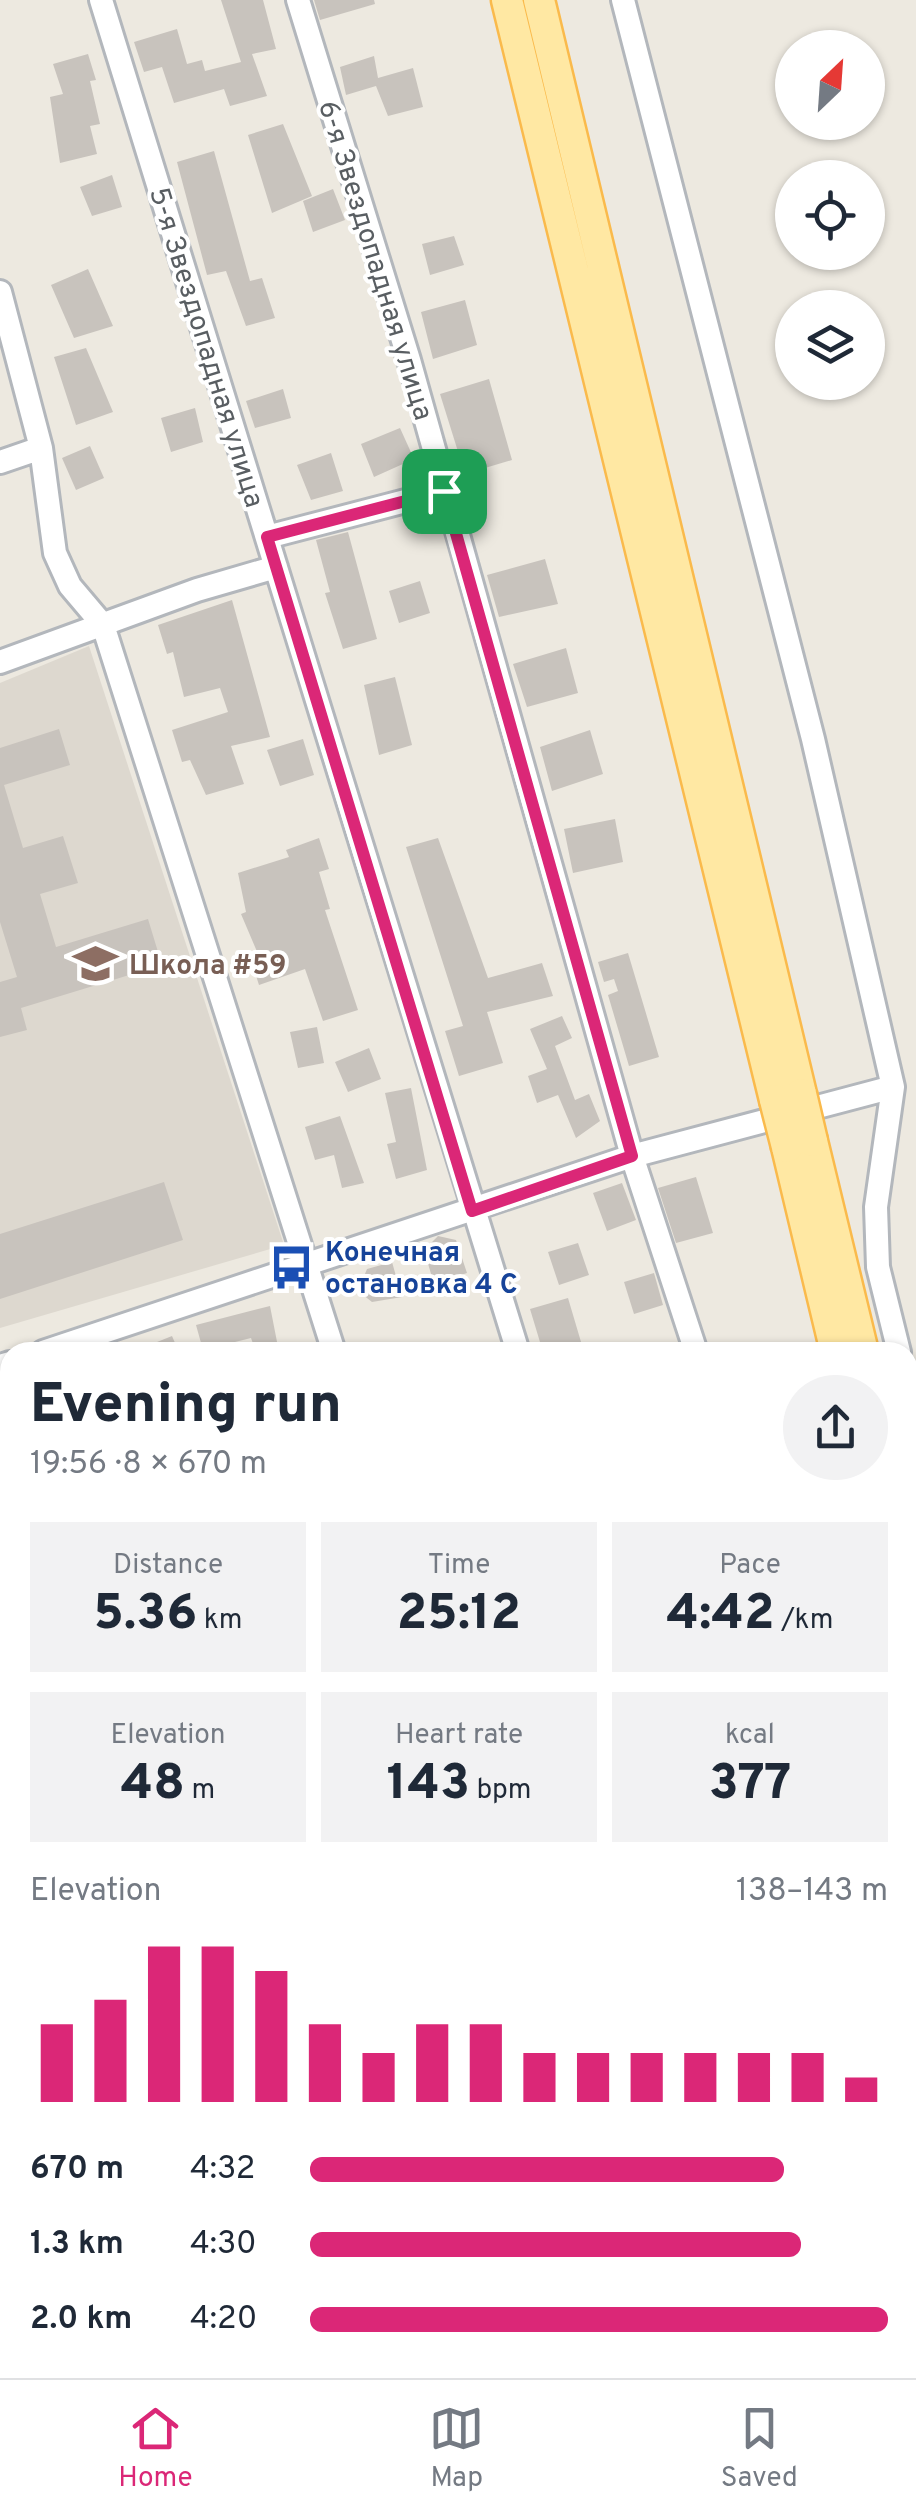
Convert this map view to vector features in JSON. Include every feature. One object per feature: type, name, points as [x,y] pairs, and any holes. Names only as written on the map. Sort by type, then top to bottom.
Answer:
[{"type":"main road","points":[[507,0],[788,1097]]},
{"type":"main road","points":[[539,0],[799,1144],[834,1342]]},
{"type":"main road","points":[[799,1144],[859,1342]]},
{"type":"street","name":"5-я Звездопадная улица","points":[[101,0],[515,1342]]},
{"type":"street","name":"6-я Звездопадная улица","points":[[298,0],[409,360],[632,1156],[693,1342]]},
{"type":"street","points":[[622,0],[812,739],[893,1087],[876,1207],[878,1266],[897,1342]]},
{"type":"street","points":[[1,298],[42,448],[55,553],[70,586],[103,625],[331,1342]]},
{"type":"street","points":[[0,462],[42,448]]},
{"type":"street","points":[[267,537],[444,491]]},
{"type":"street","points":[[0,662],[276,567]]},
{"type":"street","points":[[95,1342],[632,1156],[893,1087]]},
{"type":"shaded area","name":"Школа #59","points":[[89,646],[284,1245],[0,1328],[0,683]]},
{"type":"building","points":[[221,0],[263,0],[276,49],[252,54],[267,96],[230,106],[224,89],[174,103],[162,67],[144,72],[134,42],[177,29],[187,64],[202,60],[205,71],[241,62]]},
{"type":"building","points":[[314,0],[374,0],[375,4],[320,20]]},
{"type":"building","points":[[88,54],[96,80],[90,81],[100,124],[90,126],[97,154],[60,163],[50,97],[63,94],[53,64]]},
{"type":"building","points":[[374,56],[378,78],[413,68],[423,107],[388,116],[376,86],[346,95],[340,67]]},
{"type":"building","points":[[283,124],[312,196],[272,213],[248,135]]},
{"type":"building","points":[[214,151],[250,281],[262,278],[275,318],[246,326],[226,271],[207,275],[177,162]]},
{"type":"building","points":[[112,175],[122,207],[92,216],[80,187]]},
{"type":"building","points":[[333,189],[345,220],[313,232],[303,201]]},
{"type":"building","points":[[454,236],[464,265],[430,275],[422,244]]},
{"type":"building","points":[[88,269],[113,326],[74,338],[51,285]]},
{"type":"building","points":[[465,300],[477,345],[433,359],[421,312]]},
{"type":"building","points":[[86,348],[113,412],[76,425],[54,357]]},
{"type":"building","points":[[489,379],[512,460],[465,474],[440,394]]},
{"type":"building","points":[[283,389],[291,418],[255,428],[246,401]]},
{"type":"building","points":[[195,408],[203,442],[171,452],[161,418]]},
{"type":"building","points":[[400,428],[414,459],[374,477],[361,444]]},
{"type":"building","points":[[90,446],[104,478],[76,490],[62,458]]},
{"type":"building","points":[[331,453],[343,491],[311,500],[297,465]]},
{"type":"building","points":[[348,532],[377,639],[343,649],[325,593],[330,592],[316,540]]},
{"type":"building","points":[[545,559],[558,604],[499,617],[487,575]]},
{"type":"building","points":[[420,581],[430,613],[399,623],[389,591]]},
{"type":"building","points":[[232,600],[270,737],[231,746],[244,784],[206,795],[190,760],[182,762],[172,730],[228,712],[220,688],[184,697],[173,652],[167,654],[158,625]]},
{"type":"building","points":[[566,648],[578,693],[527,707],[513,664]]},
{"type":"building","points":[[395,677],[412,745],[379,755],[364,685]]},
{"type":"building","points":[[59,729],[70,765],[4,785],[23,848],[63,836],[78,883],[40,894],[56,947],[148,919],[162,965],[21,1008],[27,1030],[0,1037],[0,982],[17,977],[0,922],[0,748]]},
{"type":"building","points":[[590,730],[603,774],[552,791],[540,747]]},
{"type":"building","points":[[303,739],[314,775],[280,786],[267,750]]},
{"type":"building","points":[[615,819],[623,862],[573,873],[564,829]]},
{"type":"building","points":[[319,838],[329,869],[319,872],[330,909],[325,910],[358,1010],[323,1021],[305,969],[259,985],[250,957],[258,954],[241,914],[246,912],[238,873],[289,857],[286,850]]},
{"type":"building","points":[[438,838],[488,978],[542,963],[553,996],[487,1012],[503,1063],[459,1076],[445,1031],[463,1026],[406,847]]},
{"type":"building","points":[[628,953],[659,1057],[629,1066],[608,995],[618,991],[614,979],[604,982],[598,962]]},
{"type":"building","points":[[562,1016],[572,1038],[555,1046],[575,1100],[589,1094],[600,1121],[576,1138],[558,1095],[537,1103],[528,1076],[547,1069],[530,1029]]},
{"type":"building","points":[[317,1027],[324,1063],[298,1068],[290,1032]]},
{"type":"building","points":[[369,1048],[381,1079],[348,1092],[335,1062]]},
{"type":"building","points":[[411,1088],[427,1170],[396,1179],[387,1144],[396,1142],[385,1093]]},
{"type":"building","points":[[340,1116],[364,1183],[342,1188],[334,1155],[315,1160],[305,1127]]},
{"type":"building","points":[[696,1177],[713,1233],[676,1243],[658,1188]]},
{"type":"building","points":[[164,1182],[183,1240],[0,1299],[0,1234]]},
{"type":"building","points":[[622,1183],[636,1220],[607,1231],[593,1193]]},
{"type":"building","points":[[438,1236],[456,1240],[467,1273],[434,1284],[424,1250]]},
{"type":"building","points":[[578,1243],[589,1275],[559,1285],[548,1252]]},
{"type":"building","points":[[392,1262],[402,1297],[372,1302],[358,1291],[367,1269]]},
{"type":"building","points":[[654,1273],[663,1305],[634,1314],[624,1282]]},
{"type":"building","points":[[568,1298],[581,1342],[540,1342],[530,1309]]},
{"type":"building","points":[[270,1306],[277,1342],[252,1342],[251,1338],[201,1342],[196,1325]]},
{"type":"place","name":"Школа #59","points":[[96,964]]},
{"type":"place","name":"Конечная остановка 4 С","points":[[292,1267]]},
{"type":"route","points":[[444,491],[632,1156],[472,1211],[267,537],[444,491]]}]
